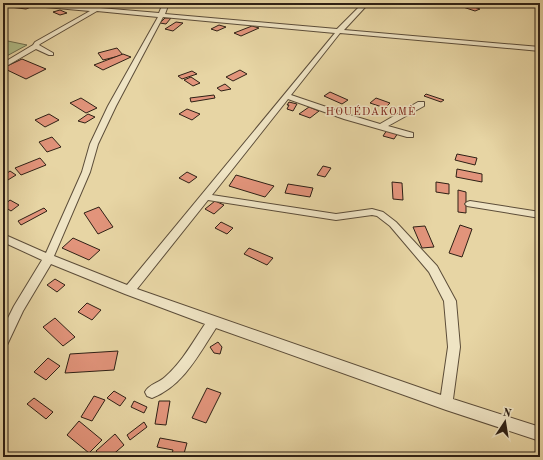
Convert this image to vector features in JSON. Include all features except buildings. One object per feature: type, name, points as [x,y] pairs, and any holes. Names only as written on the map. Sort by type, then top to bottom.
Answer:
[{"type":"street","points":[[23,3],[540,49]]},
{"type":"street","points":[[3,341],[18,310],[48,259],[86,172],[94,144],[112,106],[166,3]]},
{"type":"street","points":[[130,291],[340,31],[366,3]]},
{"type":"street","points":[[3,66],[36,46],[40,41],[95,10]]},
{"type":"street","points":[[530,48],[540,41]]},
{"type":"street","points":[[36,46],[51,54]]},
{"type":"street","points":[[287,96],[347,117],[410,135]]},
{"type":"street","points":[[382,126],[420,104]]},
{"type":"street","points":[[206,197],[336,217],[372,212],[380,214],[393,224],[433,269],[450,301],[454,347],[446,404]]},
{"type":"street","points":[[470,204],[540,215]]},
{"type":"street","points":[[3,238],[48,259],[213,322],[446,404],[540,434]]},
{"type":"street","points":[[152,392],[169,382],[186,363],[213,322]]},
{"type":"green space","points":[[3,40],[27,45],[3,58]]},
{"type":"district","name":"HOUÉDAKOMÈ","points":[[371,111]]}]
